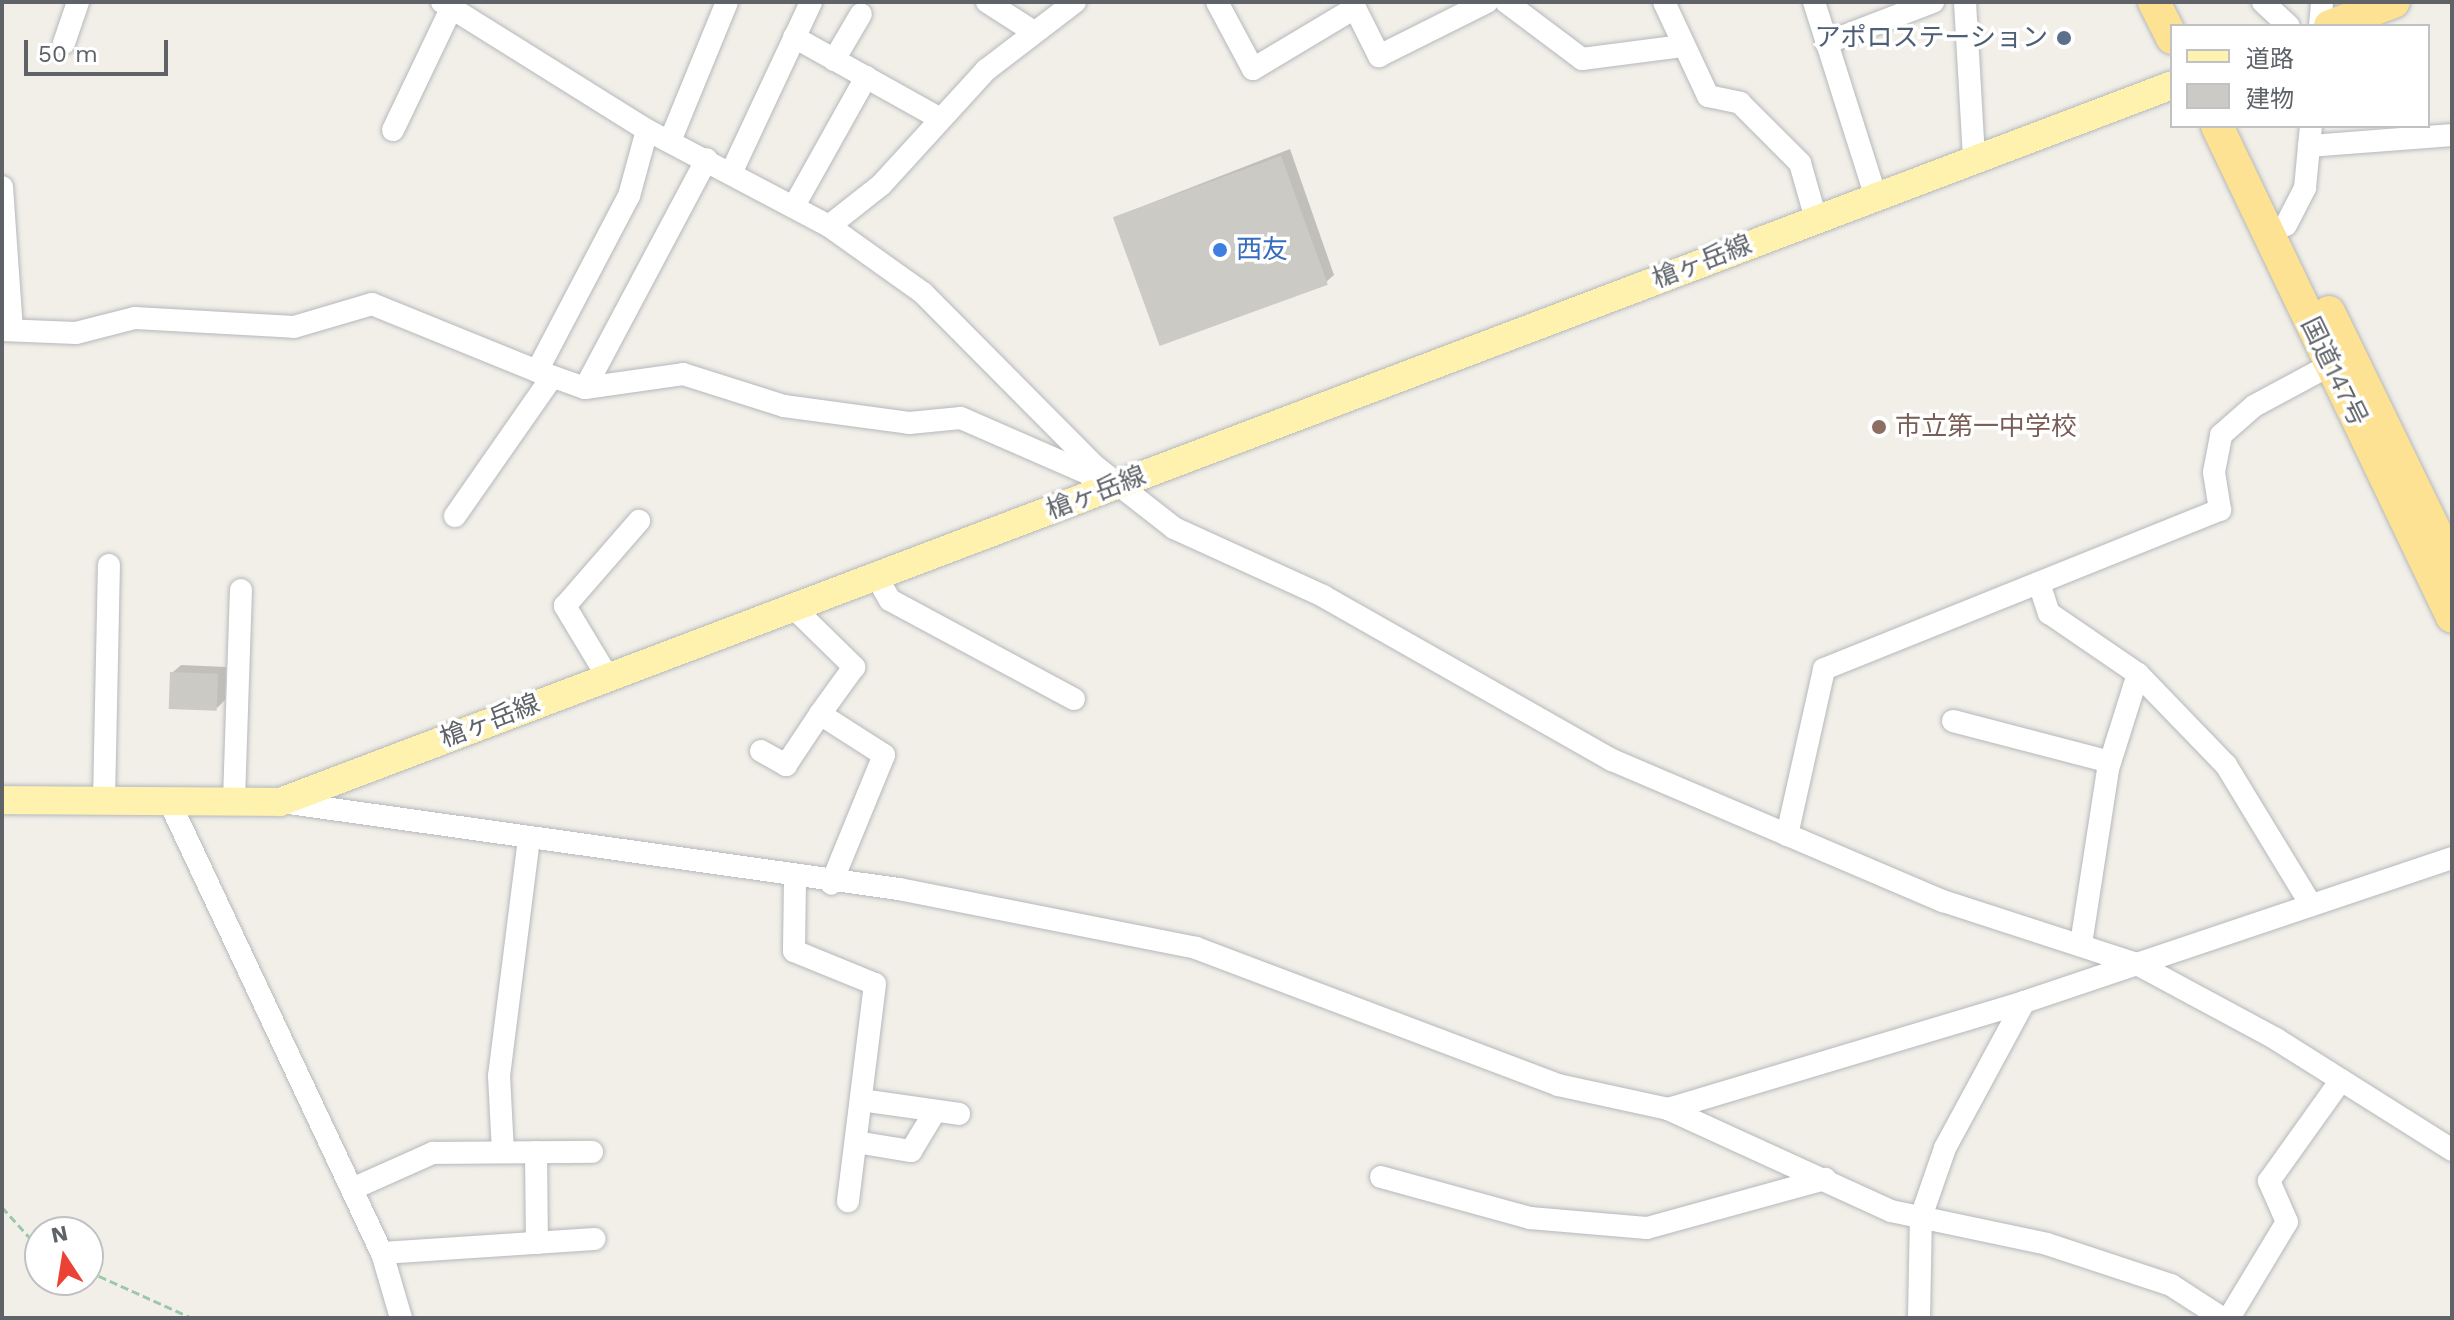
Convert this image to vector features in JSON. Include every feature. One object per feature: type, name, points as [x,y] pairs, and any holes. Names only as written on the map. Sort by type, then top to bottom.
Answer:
[{"type":"highway","points":[[2154,2],[2170,34]]},
{"type":"highway","points":[[2178,2],[2188,24]]},
{"type":"highway","points":[[2335,24],[2394,2]]},
{"type":"highway","name":"国道147号","points":[[2218,128],[2330,365],[2452,565]]},
{"type":"highway","name":"国道147号","points":[[2239,128],[2286,225],[2452,617]]},
{"type":"main road","name":"槍ヶ岳線","points":[[2,800],[280,802],[1875,194],[2170,86]]},
{"type":"street","points":[[64,43],[78,2]]},
{"type":"street","points":[[670,141],[727,2]]},
{"type":"street","points":[[732,171],[811,2]]},
{"type":"street","points":[[987,2],[1034,32]]},
{"type":"street","points":[[829,226],[881,185],[937,117],[1034,32],[1075,2]]},
{"type":"street","points":[[1217,2],[1253,69],[1354,5],[1379,56],[1487,2]]},
{"type":"street","points":[[1506,2],[1582,59],[1682,46]]},
{"type":"street","points":[[1664,2],[1708,96],[1740,103],[1800,163],[1816,219]]},
{"type":"street","points":[[1814,2],[1875,194]]},
{"type":"street","points":[[1826,43],[1933,2]]},
{"type":"street","points":[[1965,2],[1974,160]]},
{"type":"street","points":[[2263,2],[2287,24]]},
{"type":"street","points":[[2320,24],[2322,2]]},
{"type":"street","points":[[393,130],[447,4],[647,130],[732,171],[829,226],[923,293],[1117,485],[1174,528],[1323,596],[1612,760],[1943,901],[2137,964],[2341,1080],[2452,1150]]},
{"type":"street","points":[[834,60],[861,14]]},
{"type":"street","points":[[794,37],[937,117]]},
{"type":"street","points":[[794,206],[866,77]]},
{"type":"street","points":[[455,516],[545,374],[629,196],[647,130]]},
{"type":"street","points":[[2286,225],[2305,188],[2310,136],[2452,135]]},
{"type":"street","points":[[585,388],[707,159]]},
{"type":"street","points":[[2,187],[7,330],[76,333],[135,318],[294,327],[372,304],[585,388],[683,374],[784,406],[909,423],[961,418],[1117,485]]},
{"type":"street","points":[[1787,835],[1824,669],[2220,510],[2214,472],[2221,435],[2254,406],[2330,365]]},
{"type":"street","points":[[607,676],[565,606],[639,521]]},
{"type":"street","points":[[104,801],[109,565]]},
{"type":"street","points":[[876,576],[890,600],[1074,699]]},
{"type":"street","points":[[2039,583],[2049,613],[2138,674],[2226,765],[2311,905]]},
{"type":"street","points":[[234,800],[241,590]]},
{"type":"street","points":[[761,751],[786,765],[854,667],[793,607]]},
{"type":"street","points":[[2081,944],[2110,762],[2138,674]]},
{"type":"street","points":[[820,714],[884,755],[831,884]]},
{"type":"street","points":[[1953,721],[2110,762]]},
{"type":"street","points":[[169,801],[382,1253],[401,1318]]},
{"type":"street","points":[[280,802],[795,879],[899,889],[1196,948],[1558,1085],[1668,1109],[1891,1211],[1984,1225],[2171,1285],[2222,1318]]},
{"type":"street","points":[[503,1152],[499,1076],[529,840]]},
{"type":"street","points":[[1668,1109],[2024,1002],[2452,858]]},
{"type":"street","points":[[795,879],[794,951],[875,984],[848,1201]]},
{"type":"street","points":[[1919,1318],[1921,1217],[1945,1148],[2024,1002]]},
{"type":"street","points":[[2229,1318],[2287,1222],[2269,1181],[2341,1080]]},
{"type":"street","points":[[861,1100],[934,1113],[959,1114]]},
{"type":"street","points":[[856,1142],[911,1151],[934,1113]]},
{"type":"street","points":[[536,1152],[537,1243]]},
{"type":"street","points":[[352,1189],[433,1153],[592,1152]]},
{"type":"street","points":[[1381,1177],[1530,1218],[1647,1228],[1825,1179]]},
{"type":"street","points":[[382,1253],[595,1239]]},
{"type":"path","points":[[2,1207],[24,1231]]},
{"type":"path","points":[[104,1278],[192,1318]]},
{"type":"building","name":"西友","points":[[1281,156],[1328,285],[1160,346],[1113,217]]},
{"type":"building","points":[[170,672],[218,674],[217,711],[169,709]]},
{"type":"place","name":"アポロステーション","points":[[2064,38]]},
{"type":"place","name":"西友","points":[[1220,250]]},
{"type":"place","name":"市立第一中学校","points":[[1879,427]]}]
